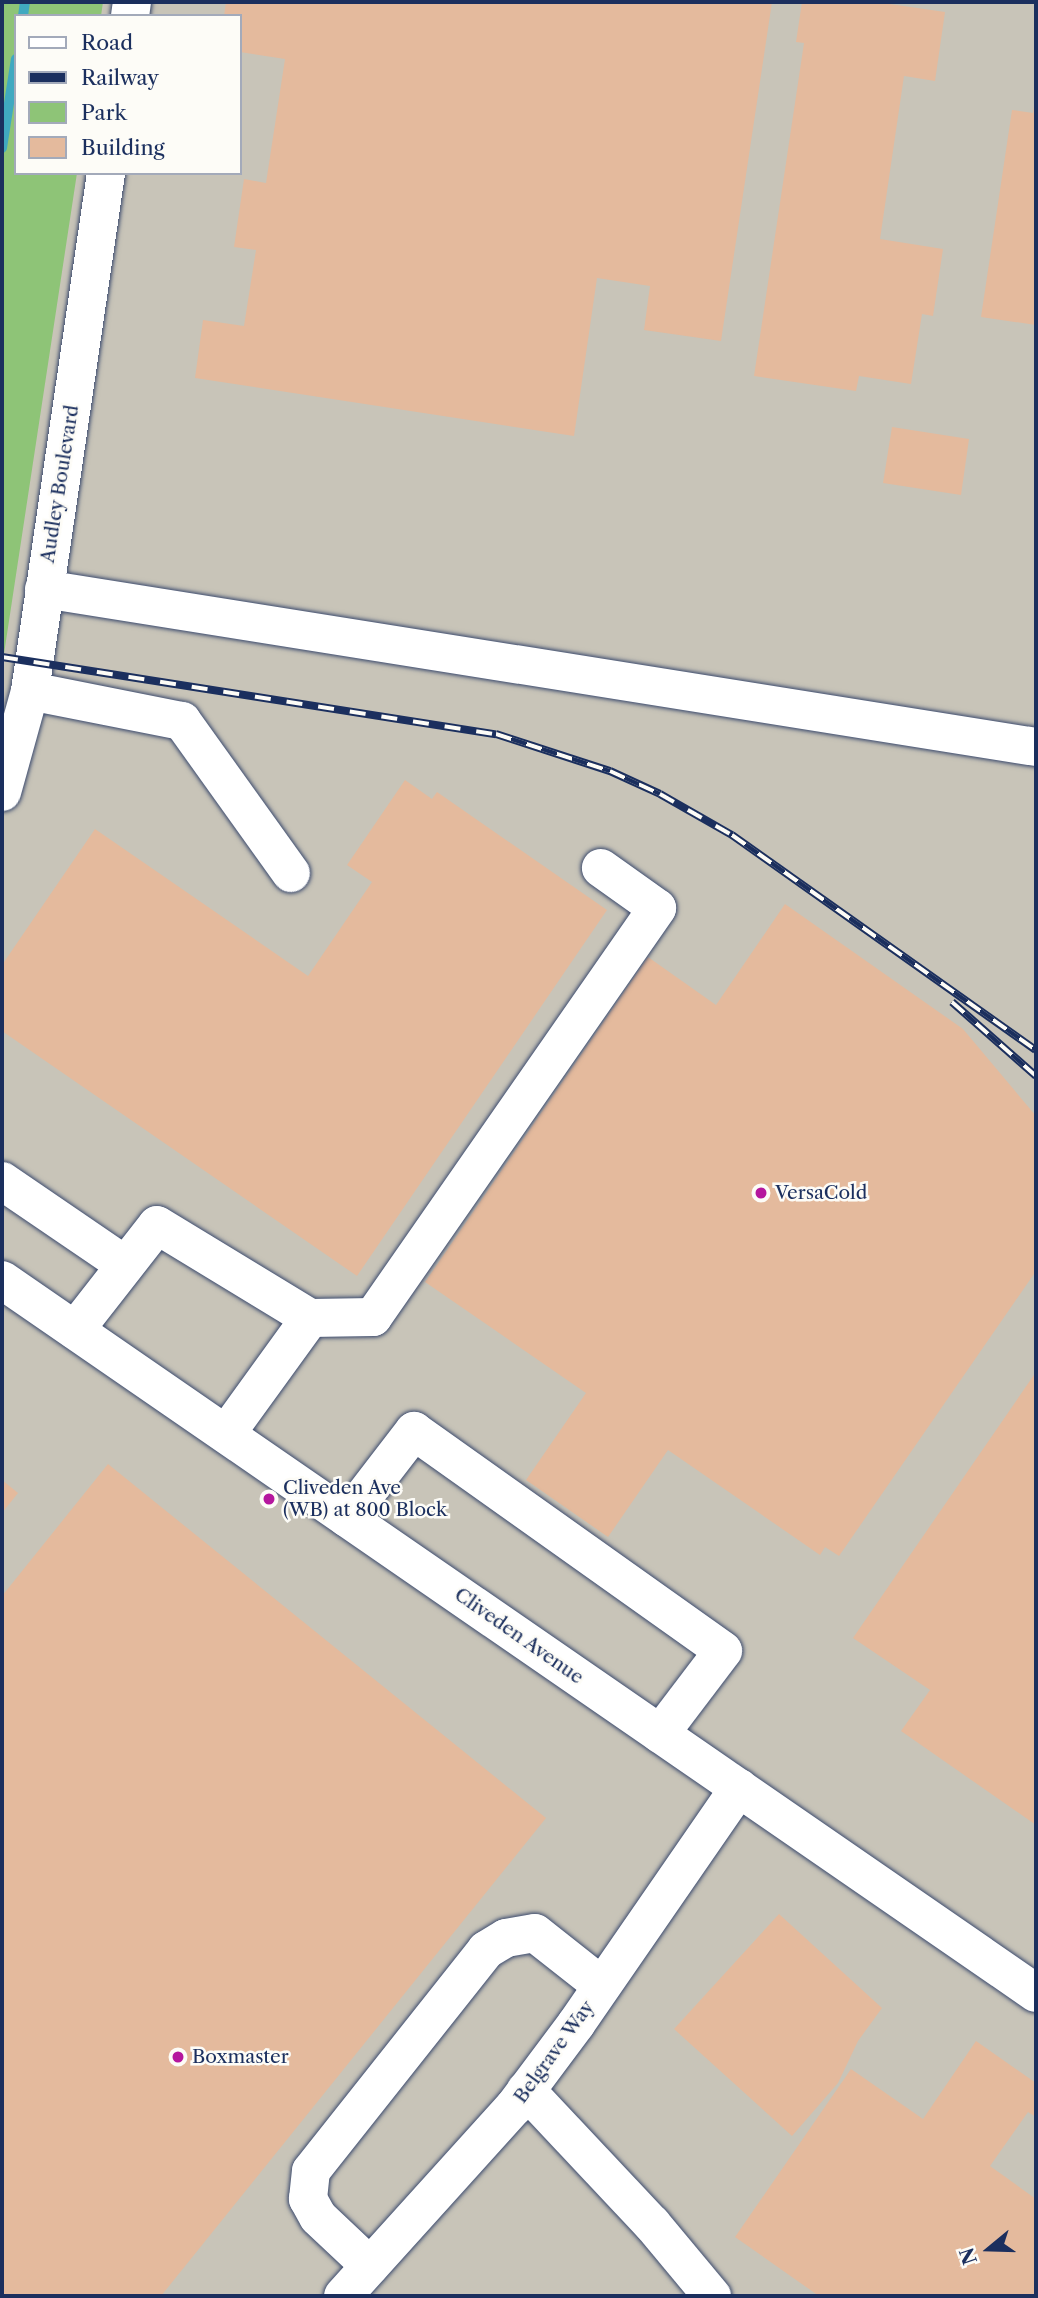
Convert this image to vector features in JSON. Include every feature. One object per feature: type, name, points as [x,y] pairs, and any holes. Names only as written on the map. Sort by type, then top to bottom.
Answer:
[{"type":"street","name":"Audley Boulevard","points":[[2,792],[30,691],[106,175]]},
{"type":"street","points":[[44,589],[1036,747]]},
{"type":"street","points":[[30,691],[182,721],[291,873]]},
{"type":"street","points":[[75,1330],[157,1226],[310,1318],[373,1317],[657,908],[601,868]]},
{"type":"street","points":[[2,1181],[125,1265]]},
{"type":"street","name":"Cliveden Avenue","points":[[2,1280],[1036,1993]]},
{"type":"street","points":[[226,1434],[310,1318]]},
{"type":"street","points":[[347,1518],[414,1431],[723,1651],[660,1734]]},
{"type":"street","name":"Belgrave Way","points":[[343,2296],[526,2090],[602,1986],[738,1788]]},
{"type":"street","points":[[370,2266],[318,2217],[307,2199],[311,2171],[486,1950],[506,1938],[535,1933],[602,1986]]},
{"type":"street","points":[[526,2090],[652,2224],[712,2296]]},
{"type":"shaded area","points":[[2,2],[1036,2],[1036,2296],[2,2296]]},
{"type":"green space","points":[[2,2],[103,2],[101,14],[14,14],[14,175],[77,175],[2,667]]},
{"type":"building","points":[[226,2],[772,2],[721,341],[644,330],[650,286],[597,278],[574,436],[195,378],[203,320],[244,326],[256,250],[234,247],[244,179],[266,183],[285,59],[242,52],[242,14],[224,14]]},
{"type":"building","points":[[802,2],[876,2],[945,12],[935,81],[904,76],[880,239],[943,249],[933,316],[922,314],[911,384],[859,376],[856,391],[754,376],[804,43],[796,42]]},
{"type":"building","points":[[1035,100],[1036,325],[981,317],[1012,110],[1033,113]]},
{"type":"building","points":[[892,427],[969,439],[961,495],[883,483]]},
{"type":"building","points":[[405,780],[432,799],[437,792],[607,910],[357,1276],[2,1031],[2,965],[95,829],[308,976],[372,882],[347,865]]},
{"type":"building","name":"VersaCold","points":[[785,904],[963,1029],[1036,1116],[1036,1271],[839,1556],[825,1547],[820,1555],[668,1450],[608,1537],[526,1480],[586,1393],[425,1282],[648,957],[716,1005]]},
{"type":"building","points":[[1036,1372],[1036,1825],[901,1731],[930,1690],[853,1638]]},
{"type":"building","name":"Boxmaster","points":[[108,1464],[546,1818],[161,2296],[2,2296],[2,1596]]},
{"type":"building","points":[[2,1480],[18,1493],[2,1513]]},
{"type":"building","points":[[779,1914],[882,2008],[858,2041],[838,2083],[792,2136],[674,2029]]},
{"type":"building","points":[[976,2041],[1036,2083],[1036,2117],[1028,2112],[990,2166],[1036,2199],[1036,2296],[819,2296],[735,2237],[851,2069],[923,2119]]},
{"type":"waterway","points":[[23,14],[25,2]]},
{"type":"waterway","points":[[2,148],[14,72]]},
{"type":"railway","points":[[2,657],[496,734],[610,771],[660,794],[732,835],[1036,1050]]},
{"type":"railway","points":[[952,1002],[1036,1076]]},
{"type":"place","name":"VersaCold","points":[[761,1193]]},
{"type":"place","name":"Cliveden Ave (WB) at 800 Block","points":[[269,1499]]},
{"type":"place","name":"Boxmaster","points":[[178,2057]]}]
